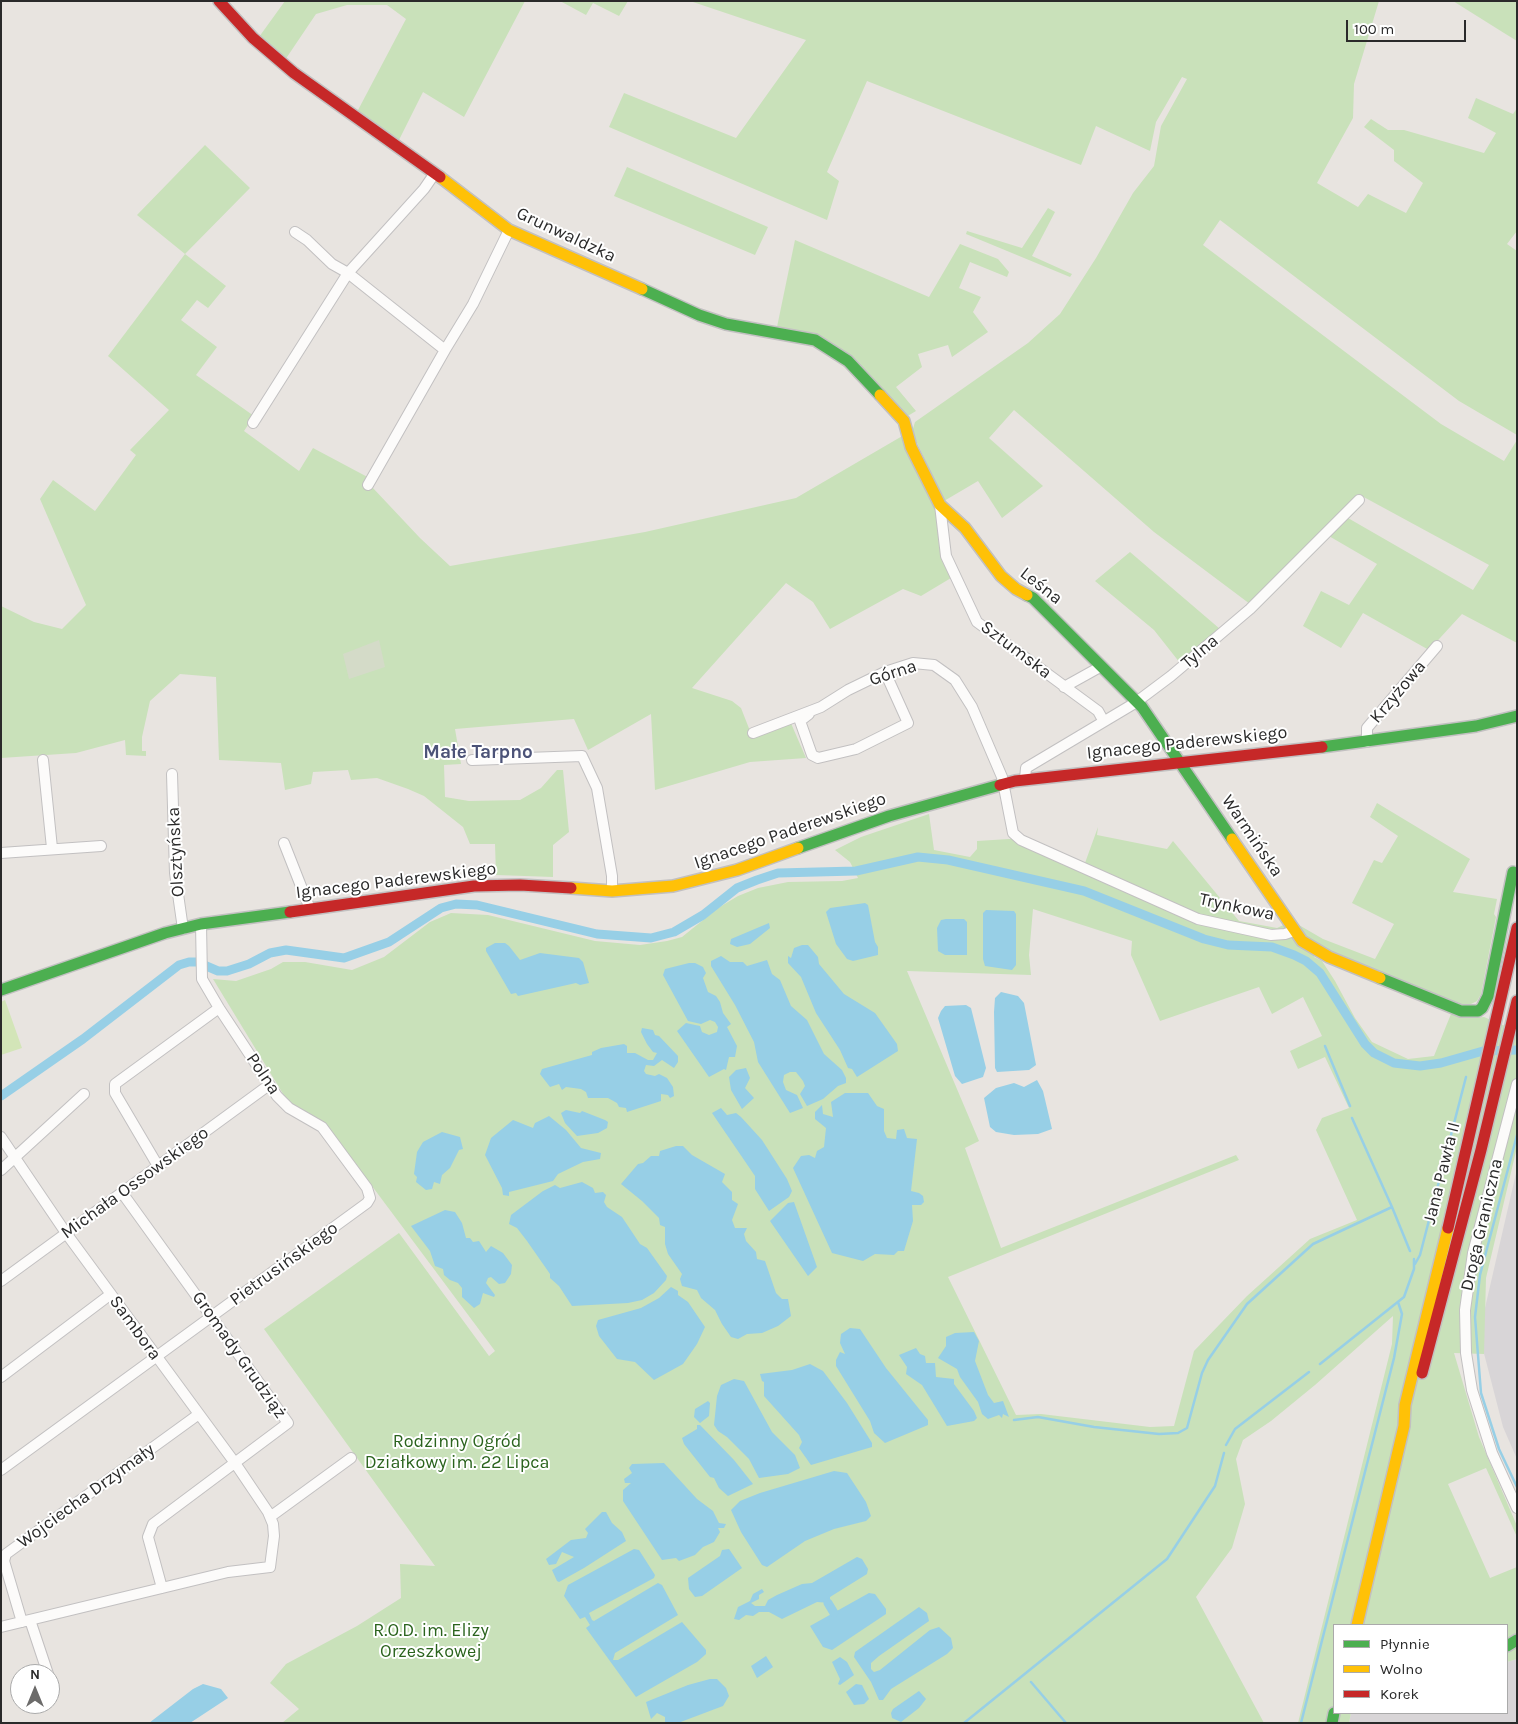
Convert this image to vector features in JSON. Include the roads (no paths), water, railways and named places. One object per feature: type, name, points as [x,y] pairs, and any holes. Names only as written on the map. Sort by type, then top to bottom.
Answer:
[{"type":"main road","name":"Grunwaldzka","points":[[219,1],[253,38],[294,73],[435,173],[509,230],[699,315],[726,324],[796,335],[815,340],[848,361],[904,421]]},
{"type":"main road","name":"Leśna","points":[[904,421],[911,447],[940,505],[965,528],[1001,576],[1016,589],[1033,598],[1135,703],[1142,707],[1181,762]]},
{"type":"main road","name":"Ignacego Paderewskiego","points":[[1,990],[201,924],[474,886],[520,886],[612,891],[673,886],[707,879],[851,827],[1004,783],[1025,779],[1367,742],[1476,726],[1517,716]]},
{"type":"main road","name":"Ignacego Paderewskiego","points":[[1476,726],[1517,725]]},
{"type":"main road","name":"Warmińska","points":[[1181,762],[1294,931]]},
{"type":"main road","name":"Trynkowa","points":[[1294,931],[1302,941],[1329,957],[1462,1011],[1478,1011],[1488,996],[1513,872]]},
{"type":"main road","name":"Jana Pawła II","points":[[1360,1622],[1404,1426],[1405,1405],[1494,1038],[1517,928]]},
{"type":"main road","name":"Jana Pawła II","points":[[1404,1426],[1414,1406],[1504,1059],[1517,1001]]},
{"type":"street","points":[[253,423],[348,273],[424,189],[435,173]]},
{"type":"street","points":[[368,485],[473,304],[509,230]]},
{"type":"street","points":[[294,232],[307,240],[332,264],[348,273],[445,350]]},
{"type":"street","name":"Tylna","points":[[1025,779],[1026,768],[1102,720],[1135,703],[1250,609],[1359,500]]},
{"type":"street","name":"Sztumska","points":[[940,505],[946,556],[977,622],[1098,711],[1102,720]]},
{"type":"street","name":"Krzyżowa","points":[[1367,742],[1367,728],[1437,646]]},
{"type":"street","name":"Górna","points":[[753,733],[821,707],[848,690],[885,672],[913,663],[926,663],[934,665],[955,680],[972,707],[1004,783]]},
{"type":"street","points":[[1064,687],[1100,667]]},
{"type":"street","points":[[821,707],[800,722],[812,755],[818,758],[856,749],[908,723],[885,672]]},
{"type":"street","points":[[472,760],[582,756],[597,788],[612,876],[612,891]]},
{"type":"street","points":[[43,760],[52,848]]},
{"type":"street","name":"Olsztyńska","points":[[172,774],[175,873],[182,929]]},
{"type":"street","name":"Trynkowa","points":[[1004,783],[1013,834],[1021,840],[1198,919],[1272,935],[1294,931]]},
{"type":"street","points":[[284,843],[310,909]]},
{"type":"street","points":[[1,853],[102,846]]},
{"type":"street","name":"Polna","points":[[201,924],[202,979],[282,1103],[322,1127],[367,1188],[370,1198]]},
{"type":"street","points":[[158,1166],[115,1093],[115,1084],[220,1008]]},
{"type":"street","name":"Droga Graniczna","points":[[1517,1084],[1475,1244],[1468,1280],[1465,1310],[1466,1353],[1472,1390],[1492,1453],[1517,1508]]},
{"type":"street","name":"Michała Ossowskiego","points":[[1,1281],[123,1194],[269,1085]]},
{"type":"street","points":[[1,1170],[84,1094]]},
{"type":"street","name":"Sambora","points":[[1,1136],[66,1233],[235,1464],[273,1524],[274,1536],[270,1567],[228,1572],[162,1588]]},
{"type":"street","name":"Gromady Grudziąż","points":[[123,1194],[288,1423],[153,1524],[149,1530],[148,1537],[162,1588]]},
{"type":"street","name":"Pietrusińskiego","points":[[1,1470],[366,1203],[370,1198]]},
{"type":"street","points":[[1,1376],[111,1294]]},
{"type":"street","name":"Wojciecha Drzymały","points":[[26,1621],[4,1561],[6,1554],[199,1414]]},
{"type":"street","points":[[270,1517],[277,1514],[351,1458]]},
{"type":"street","points":[[1,1627],[162,1588]]},
{"type":"street","points":[[26,1621],[44,1664]]},
{"type":"water","points":[[865,903],[868,905],[875,942],[878,947],[878,955],[853,961],[847,959],[836,944],[826,912],[830,908]]},
{"type":"water","points":[[986,910],[1014,911],[1016,914],[1016,965],[1012,970],[985,966],[983,959],[983,913]]},
{"type":"water","points":[[964,919],[967,922],[967,955],[945,955],[938,951],[937,928],[941,920]]},
{"type":"water","points":[[769,923],[770,928],[750,944],[737,947],[730,944],[731,939]]},
{"type":"water","points":[[495,943],[505,943],[520,960],[540,953],[579,958],[583,962],[589,983],[580,985],[576,983],[518,996],[516,993],[511,994],[486,951],[486,948]]},
{"type":"water","points":[[808,945],[818,957],[819,964],[844,994],[875,1013],[897,1044],[898,1051],[857,1077],[852,1069],[848,1068],[840,1050],[816,1013],[801,977],[788,963],[788,956],[791,958],[794,948]]},
{"type":"water","points":[[721,956],[730,962],[743,962],[747,966],[767,960],[772,974],[780,980],[791,1006],[807,1020],[824,1054],[842,1070],[846,1083],[838,1086],[823,1099],[807,1106],[800,1094],[805,1086],[803,1081],[796,1072],[784,1075],[783,1082],[786,1090],[797,1095],[803,1108],[790,1113],[758,1062],[754,1042],[735,1005],[711,966],[711,961]]},
{"type":"water","points":[[695,963],[703,967],[706,973],[703,978],[708,992],[716,996],[720,1002],[723,1013],[731,1024],[727,1027],[737,1046],[735,1057],[729,1057],[726,1070],[724,1069],[709,1077],[677,1031],[686,1023],[700,1026],[702,1032],[709,1035],[717,1032],[718,1027],[715,1022],[710,1020],[701,1024],[688,1021],[663,975],[665,969]]},
{"type":"water","points":[[1001,992],[1018,996],[1024,1003],[1036,1065],[1029,1070],[997,1072],[995,1068],[995,998]]},
{"type":"water","points":[[966,1005],[971,1008],[986,1068],[983,1077],[962,1084],[955,1076],[938,1018],[945,1006]]},
{"type":"water","points":[[642,1028],[653,1030],[655,1035],[659,1036],[678,1056],[678,1062],[674,1068],[662,1060],[654,1066],[646,1065],[644,1071],[646,1074],[655,1076],[659,1074],[667,1078],[673,1087],[674,1096],[670,1098],[668,1095],[661,1094],[661,1101],[627,1112],[626,1108],[619,1107],[617,1103],[608,1098],[588,1098],[586,1092],[581,1089],[566,1087],[562,1090],[559,1084],[550,1087],[540,1074],[542,1069],[592,1055],[592,1052],[601,1048],[624,1044],[627,1046],[627,1053],[635,1053],[648,1060],[653,1060],[657,1053],[653,1052],[647,1044],[641,1032]]},
{"type":"water","points":[[746,1068],[750,1078],[745,1088],[754,1098],[742,1109],[731,1090],[729,1077],[736,1070]]},
{"type":"water","points":[[1037,1080],[1043,1091],[1052,1129],[1038,1134],[1014,1135],[996,1132],[990,1127],[984,1098],[996,1088],[1014,1083],[1024,1087]]},
{"type":"water","points":[[845,1093],[868,1093],[877,1106],[884,1109],[884,1131],[887,1138],[896,1139],[897,1130],[904,1129],[907,1138],[917,1139],[911,1191],[923,1196],[924,1202],[921,1205],[912,1205],[913,1221],[904,1251],[898,1251],[894,1255],[875,1254],[863,1261],[832,1253],[793,1168],[801,1156],[809,1155],[815,1158],[817,1151],[824,1147],[826,1128],[815,1119],[815,1112],[822,1105],[823,1114],[833,1117],[831,1102]]},
{"type":"water","points":[[721,1108],[727,1115],[736,1113],[741,1117],[762,1140],[787,1179],[792,1191],[789,1197],[769,1211],[755,1189],[755,1176],[712,1113]]},
{"type":"water","points":[[566,1110],[580,1113],[582,1111],[605,1120],[608,1122],[607,1128],[598,1133],[577,1136],[565,1123],[561,1113]]},
{"type":"water","points":[[549,1116],[566,1130],[581,1148],[601,1153],[600,1159],[583,1162],[558,1174],[553,1181],[509,1192],[509,1196],[503,1195],[502,1188],[485,1155],[491,1138],[513,1120],[533,1128],[535,1123]]},
{"type":"water","points":[[442,1132],[460,1137],[463,1149],[459,1150],[450,1168],[442,1175],[440,1184],[434,1182],[432,1189],[426,1190],[416,1182],[417,1177],[414,1174],[417,1152],[423,1142]]},
{"type":"water","points":[[683,1146],[692,1155],[725,1174],[722,1182],[732,1192],[732,1200],[738,1204],[732,1220],[735,1228],[747,1228],[744,1234],[746,1241],[756,1252],[757,1259],[765,1261],[776,1293],[782,1299],[788,1299],[791,1316],[778,1326],[762,1333],[747,1334],[738,1339],[731,1337],[715,1310],[701,1298],[697,1290],[682,1286],[680,1279],[682,1274],[668,1254],[665,1244],[665,1227],[660,1225],[659,1218],[621,1184],[638,1164],[643,1163],[651,1156],[659,1156],[660,1151]]},
{"type":"water","points":[[582,1182],[593,1188],[595,1193],[603,1192],[606,1195],[604,1202],[607,1207],[622,1217],[640,1244],[647,1248],[667,1276],[666,1280],[654,1293],[642,1300],[628,1303],[572,1306],[559,1286],[550,1278],[550,1274],[527,1241],[517,1228],[509,1224],[511,1215],[543,1191],[555,1185],[560,1188]]},
{"type":"water","points":[[794,1202],[817,1267],[808,1276],[770,1221],[788,1203]]},
{"type":"water","points":[[445,1210],[455,1212],[462,1223],[466,1238],[470,1238],[473,1242],[479,1241],[486,1252],[491,1246],[503,1253],[512,1265],[511,1274],[505,1283],[499,1284],[491,1277],[488,1278],[486,1283],[495,1295],[494,1297],[483,1293],[480,1304],[474,1308],[462,1297],[462,1288],[458,1283],[444,1275],[443,1269],[435,1266],[430,1251],[411,1226]]},
{"type":"water","points":[[671,1287],[678,1291],[678,1295],[688,1302],[705,1327],[697,1344],[683,1364],[654,1380],[635,1362],[617,1359],[599,1336],[596,1326],[598,1320],[641,1308],[659,1298]]},
{"type":"water","points":[[850,1328],[860,1329],[886,1368],[928,1420],[928,1425],[885,1443],[874,1433],[870,1421],[836,1366],[836,1360],[840,1352],[845,1354],[840,1343],[841,1334]]},
{"type":"water","points":[[974,1332],[979,1341],[975,1361],[988,1395],[994,1403],[1003,1401],[1009,1417],[1003,1414],[1002,1418],[999,1415],[988,1419],[982,1414],[978,1402],[960,1377],[957,1369],[938,1358],[946,1346],[946,1337],[955,1333]]},
{"type":"water","points":[[916,1348],[920,1354],[925,1356],[926,1363],[935,1363],[936,1377],[954,1379],[954,1384],[974,1411],[977,1418],[974,1421],[947,1426],[922,1385],[906,1374],[907,1367],[899,1355]]},
{"type":"water","points":[[810,1364],[823,1371],[847,1403],[872,1443],[872,1447],[811,1465],[799,1448],[802,1442],[799,1435],[764,1396],[764,1382],[760,1374],[792,1370]]},
{"type":"water","points":[[734,1379],[744,1381],[772,1432],[795,1455],[800,1468],[788,1474],[759,1478],[749,1459],[727,1437],[718,1431],[714,1425],[717,1396],[721,1385]]},
{"type":"water","points":[[708,1401],[710,1403],[709,1416],[700,1423],[694,1417],[695,1409]]},
{"type":"water","points":[[697,1425],[700,1425],[734,1460],[753,1484],[728,1496],[719,1488],[714,1478],[710,1477],[684,1444],[682,1438],[697,1429]]},
{"type":"water","points":[[664,1463],[697,1499],[713,1511],[719,1523],[726,1524],[724,1528],[718,1528],[720,1532],[714,1542],[703,1547],[695,1555],[679,1561],[676,1558],[662,1560],[623,1501],[623,1490],[631,1483],[625,1483],[624,1479],[632,1473],[629,1468],[632,1464]]},
{"type":"water","points":[[834,1471],[847,1473],[866,1502],[871,1516],[866,1521],[834,1529],[805,1541],[767,1567],[762,1565],[741,1532],[731,1510],[740,1501],[760,1493]]},
{"type":"water","points":[[602,1512],[606,1512],[612,1523],[622,1532],[626,1541],[584,1568],[559,1582],[557,1581],[552,1570],[574,1557],[562,1552],[556,1564],[549,1565],[546,1559],[571,1540],[586,1538],[588,1533],[585,1529]]},
{"type":"water","points":[[634,1549],[639,1550],[655,1575],[654,1578],[589,1613],[592,1620],[594,1621],[658,1583],[662,1585],[678,1615],[615,1653],[613,1660],[618,1660],[682,1622],[706,1650],[706,1654],[697,1662],[636,1697],[586,1628],[590,1625],[585,1617],[580,1619],[564,1596],[568,1585]]},
{"type":"water","points":[[729,1549],[742,1568],[702,1596],[695,1597],[689,1589],[688,1578],[720,1556],[722,1550]]},
{"type":"water","points":[[857,1557],[862,1559],[868,1569],[867,1574],[830,1597],[830,1603],[817,1602],[782,1619],[769,1612],[759,1612],[753,1616],[746,1615],[739,1620],[734,1619],[738,1607],[750,1601],[753,1594],[762,1589],[764,1592],[759,1595],[759,1599],[751,1603],[755,1606],[765,1606],[768,1600],[777,1595],[802,1584],[812,1583]]},
{"type":"water","points":[[869,1593],[875,1594],[886,1609],[886,1614],[832,1650],[823,1647],[810,1626]]},
{"type":"water","points":[[919,1607],[927,1613],[929,1621],[879,1656],[871,1663],[871,1669],[874,1672],[880,1670],[930,1630],[939,1627],[951,1638],[953,1648],[947,1654],[891,1689],[883,1700],[879,1700],[871,1682],[854,1657],[855,1652]]},
{"type":"water","points":[[766,1656],[773,1667],[757,1678],[751,1666]]},
{"type":"water","points":[[840,1657],[847,1662],[854,1675],[840,1685],[838,1684],[840,1679],[832,1662]]},
{"type":"water","points":[[717,1679],[726,1688],[729,1696],[723,1706],[678,1723],[665,1723],[665,1717],[657,1713],[651,1719],[646,1702],[688,1685]]},
{"type":"water","points":[[203,1684],[221,1689],[228,1698],[190,1723],[149,1723],[193,1689]]},
{"type":"water","points":[[856,1684],[862,1685],[869,1699],[864,1704],[854,1705],[846,1692]]},
{"type":"water","points":[[919,1691],[926,1699],[919,1708],[901,1722],[892,1718],[891,1713],[893,1709]]},
{"type":"waterway","points":[[1,1096],[83,1039],[179,965],[189,962],[197,962],[218,971],[227,971],[249,964],[270,953],[286,950],[344,958],[389,942],[441,908],[456,904],[477,905],[597,934],[651,938],[674,932],[703,915],[737,888],[778,873],[856,871],[918,857],[948,860],[1084,891],[1204,939],[1228,945],[1272,947],[1294,955],[1306,961],[1320,973],[1365,1044],[1374,1053],[1394,1063],[1420,1066],[1441,1063],[1483,1051],[1517,1050]]},
{"type":"waterway","points":[[1325,1046],[1350,1106]]},
{"type":"waterway","points":[[1415,1264],[1420,1255],[1466,1077]]},
{"type":"waterway","points":[[1014,1420],[1038,1417],[1094,1427],[1159,1434],[1178,1433],[1187,1428],[1202,1373],[1208,1360],[1247,1304],[1313,1244],[1392,1207],[1352,1118]]},
{"type":"waterway","points":[[1517,1135],[1480,1275],[1475,1317],[1481,1393],[1499,1449],[1517,1487]]},
{"type":"waterway","points":[[1392,1207],[1410,1251]]},
{"type":"waterway","points":[[1320,1364],[1404,1297],[1414,1269],[1414,1259]]},
{"type":"waterway","points":[[1301,1723],[1394,1358],[1402,1314],[1398,1302]]},
{"type":"waterway","points":[[1226,1445],[1235,1429],[1309,1372]]},
{"type":"waterway","points":[[964,1723],[1167,1559],[1215,1486],[1224,1453]]},
{"type":"waterway","points":[[828,1603],[834,1613]]},
{"type":"waterway","points":[[1031,1682],[1066,1723]]},
{"type":"district","name":"Małe Tarpno","points":[[478,753]]},
{"type":"park label","name":"Rodzinny Ogród Działkowy im. 22 Lipca","points":[[457,1452]]},
{"type":"park label","name":"R.O.D. im. Elizy Orzeszkowej","points":[[431,1641]]}]
